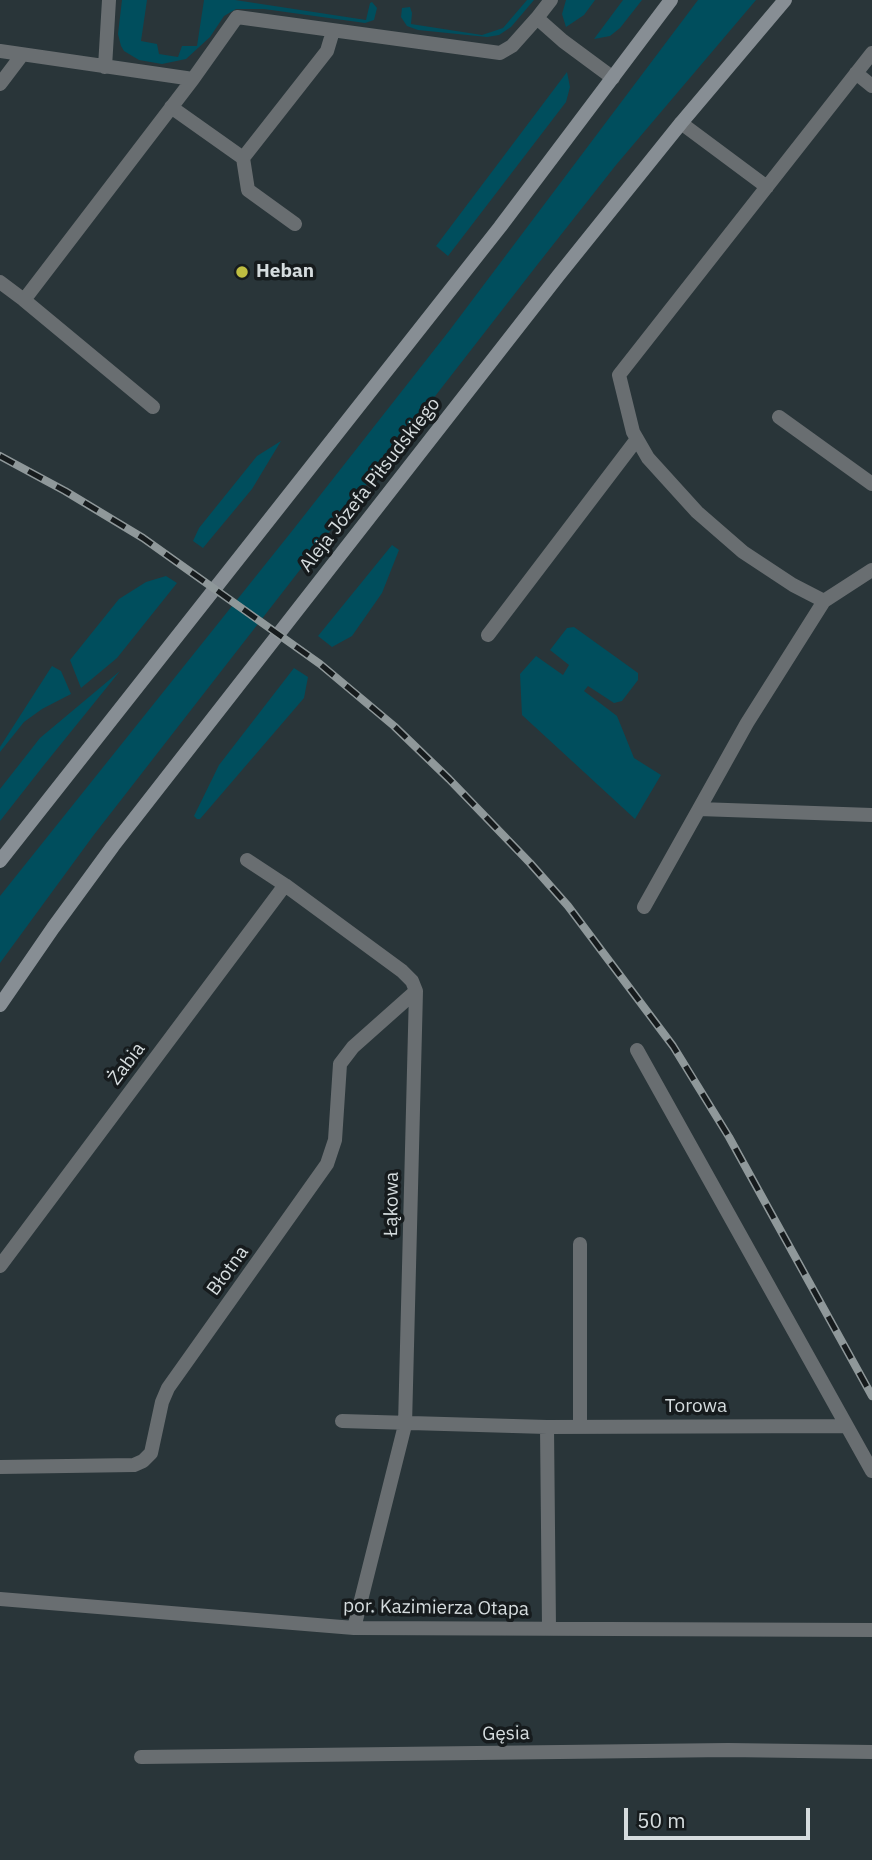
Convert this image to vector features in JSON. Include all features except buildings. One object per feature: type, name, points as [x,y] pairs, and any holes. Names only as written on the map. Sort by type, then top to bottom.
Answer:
[{"type":"main road","points":[[0,862],[492,238],[671,0]]},
{"type":"main road","name":"Aleja Józefa Piłsudskiego","points":[[0,1005],[52,928],[113,846],[558,276],[681,123],[785,0]]},
{"type":"street","points":[[105,67],[109,0]]},
{"type":"street","points":[[24,300],[237,17],[500,53],[512,46],[551,0]]},
{"type":"street","points":[[537,18],[612,78]]},
{"type":"street","points":[[243,158],[327,51],[333,32]]},
{"type":"street","points":[[0,51],[192,79]]},
{"type":"street","points":[[824,601],[793,585],[744,552],[698,512],[663,476],[637,439],[619,375],[872,53]]},
{"type":"street","points":[[0,84],[22,55]]},
{"type":"street","points":[[856,73],[872,86]]},
{"type":"street","points":[[171,107],[243,158],[248,190],[295,224]]},
{"type":"street","points":[[681,123],[767,187]]},
{"type":"street","points":[[0,282],[153,407]]},
{"type":"street","points":[[779,417],[872,484]]},
{"type":"street","points":[[488,635],[637,439]]},
{"type":"street","points":[[644,906],[743,731],[824,601],[872,570]]},
{"type":"street","points":[[699,809],[872,815]]},
{"type":"street","points":[[247,860],[402,971],[412,981],[416,991]]},
{"type":"street","name":"Żabia","points":[[0,1266],[285,885]]},
{"type":"street","name":"Łąkowa","points":[[354,1628],[405,1425],[416,991]]},
{"type":"street","name":"Błotna","points":[[0,1467],[134,1465],[151,1453],[162,1402],[168,1388],[327,1164],[335,1140],[340,1065],[354,1047],[416,991]]},
{"type":"street","points":[[637,1050],[872,1471]]},
{"type":"street","points":[[580,1244],[580,1427]]},
{"type":"street","name":"Torowa","points":[[342,1421],[405,1425],[547,1427],[846,1426]]},
{"type":"street","points":[[547,1427],[549,1628]]},
{"type":"street","name":"por. Kazimierza Otapa","points":[[0,1599],[354,1628],[872,1630]]},
{"type":"street","name":"Gęsia","points":[[141,1758],[728,1750],[872,1752]]},
{"type":"shaded area","points":[[122,0],[147,0],[141,41],[157,44],[159,54],[178,57],[182,46],[197,46],[204,0],[235,0],[366,20],[370,3],[377,8],[374,20],[365,23],[264,9],[236,9],[224,16],[210,37],[186,59],[162,64],[139,60],[124,51],[118,34]]},
{"type":"shaded area","points":[[527,0],[534,0],[511,27],[499,35],[487,37],[418,30],[407,26],[401,17],[402,8],[410,7],[411,24],[482,35],[503,28]]},
{"type":"shaded area","points":[[566,0],[595,0],[584,15],[566,27],[562,14]]},
{"type":"shaded area","points":[[623,0],[642,0],[620,28],[610,36],[594,39]]},
{"type":"shaded area","points":[[698,0],[756,0],[616,165],[541,260],[93,836],[0,963],[0,896],[449,331]]},
{"type":"shaded area","points":[[567,72],[570,87],[566,102],[448,256],[436,246]]},
{"type":"shaded area","points":[[281,441],[252,489],[203,548],[193,541],[199,528],[257,456]]},
{"type":"shaded area","points":[[392,545],[399,550],[382,593],[352,636],[332,647],[318,636]]},
{"type":"shaded area","points":[[166,576],[177,583],[117,658],[81,688],[70,660],[119,599],[146,582]]},
{"type":"shaded area","points":[[574,627],[638,673],[638,680],[622,701],[614,703],[588,686],[584,691],[617,716],[634,758],[661,775],[635,819],[522,715],[520,674],[536,656],[563,675],[569,665],[550,650],[567,628]]},
{"type":"shaded area","points":[[52,666],[61,671],[71,694],[24,722],[0,752],[0,747]]},
{"type":"shaded area","points":[[294,668],[308,677],[304,698],[200,819],[197,819],[194,816],[219,765]]},
{"type":"shaded area","points":[[120,671],[0,821],[0,789],[40,738]]},
{"type":"railway","points":[[0,456],[143,538],[320,664],[394,726],[530,863],[568,906],[673,1046],[729,1137],[872,1396]]},
{"type":"place","name":"Heban","points":[[242,272]]}]
